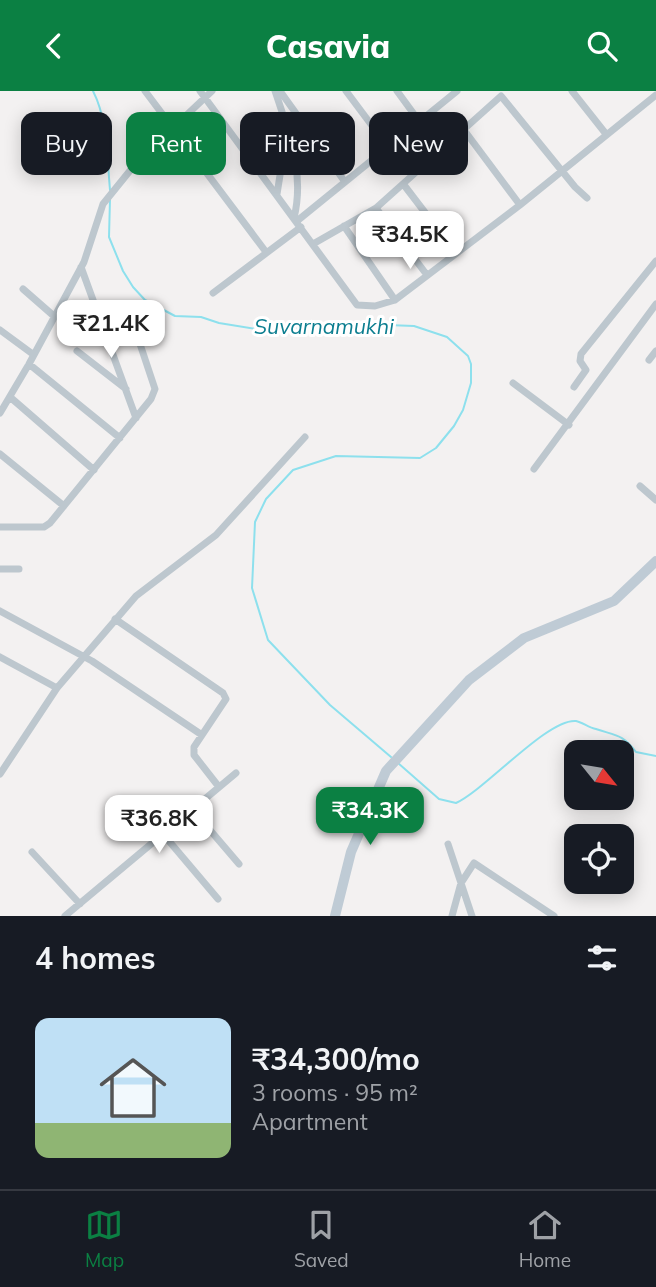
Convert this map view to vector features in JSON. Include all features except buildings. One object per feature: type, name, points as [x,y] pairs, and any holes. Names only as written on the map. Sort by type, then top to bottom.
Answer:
[{"type":"street","points":[[145,91],[160,112]]},
{"type":"street","points":[[187,112],[202,95],[212,91]]},
{"type":"street","points":[[275,91],[296,158],[299,199],[297,222]]},
{"type":"street","points":[[280,91],[345,182]]},
{"type":"street","points":[[346,91],[369,122]]},
{"type":"street","points":[[397,91],[412,112]]},
{"type":"street","points":[[428,112],[447,94],[457,91]]},
{"type":"street","points":[[572,91],[606,134]]},
{"type":"street","points":[[468,126],[499,94],[587,198]]},
{"type":"street","points":[[202,95],[357,305],[375,306],[395,300],[520,205],[656,95]]},
{"type":"street","points":[[468,135],[520,205]]},
{"type":"street","points":[[213,293],[369,162]]},
{"type":"street","points":[[0,413],[81,267],[103,204],[126,175]]},
{"type":"street","points":[[207,175],[265,252]]},
{"type":"street","points":[[277,194],[280,175]]},
{"type":"street","points":[[313,244],[376,208],[415,175]]},
{"type":"street","points":[[404,185],[456,253]]},
{"type":"street","points":[[376,208],[427,275]]},
{"type":"street","points":[[344,226],[395,300]]},
{"type":"street","points":[[574,387],[586,370],[580,361],[581,354],[656,261]]},
{"type":"street","points":[[81,267],[136,418]]},
{"type":"street","points":[[23,289],[55,317]]},
{"type":"street","points":[[534,469],[656,304]]},
{"type":"street","points":[[2,525],[44,527],[151,399],[155,389],[134,326]]},
{"type":"street","points":[[0,330],[34,355]]},
{"type":"street","points":[[78,351],[127,390]]},
{"type":"street","points":[[649,360],[656,351]]},
{"type":"street","points":[[29,364],[120,438]]},
{"type":"street","points":[[513,383],[569,425]]},
{"type":"street","points":[[10,397],[94,470]]},
{"type":"street","points":[[0,774],[57,688],[136,596],[216,535],[305,437]]},
{"type":"street","points":[[0,454],[64,506]]},
{"type":"street","points":[[640,486],[656,500]]},
{"type":"street","points":[[335,916],[351,852],[386,771],[469,680],[524,638],[614,601],[656,561]]},
{"type":"street","points":[[0,569],[19,569]]},
{"type":"street","points":[[0,611],[84,656],[202,735]]},
{"type":"street","points":[[116,619],[223,693],[226,699],[194,747],[194,755],[219,787]]},
{"type":"street","points":[[0,657],[57,688]]},
{"type":"street","points":[[65,916],[236,773]]},
{"type":"street","points":[[192,809],[239,864]]},
{"type":"street","points":[[163,834],[218,898]]},
{"type":"street","points":[[448,844],[473,915]]},
{"type":"street","points":[[32,852],[80,904]]},
{"type":"street","points":[[452,916],[461,883],[474,863],[554,916]]},
{"type":"waterway","name":"Suvarnamukhi","points":[[93,91],[102,114],[110,190]]},
{"type":"waterway","name":"Suvarnamukhi","points":[[110,199],[109,237],[123,271],[145,300],[175,316],[201,317],[219,323],[269,331],[334,323],[414,326],[447,337],[468,356],[471,383],[463,410],[436,448],[420,458],[336,456],[293,470],[266,499],[255,522],[252,588],[268,640],[330,705],[391,757]]},
{"type":"waterway","name":"Suvarnamukhi","points":[[398,763],[439,799],[456,803],[533,742],[564,723],[576,721],[619,736],[636,752],[656,756]]}]
